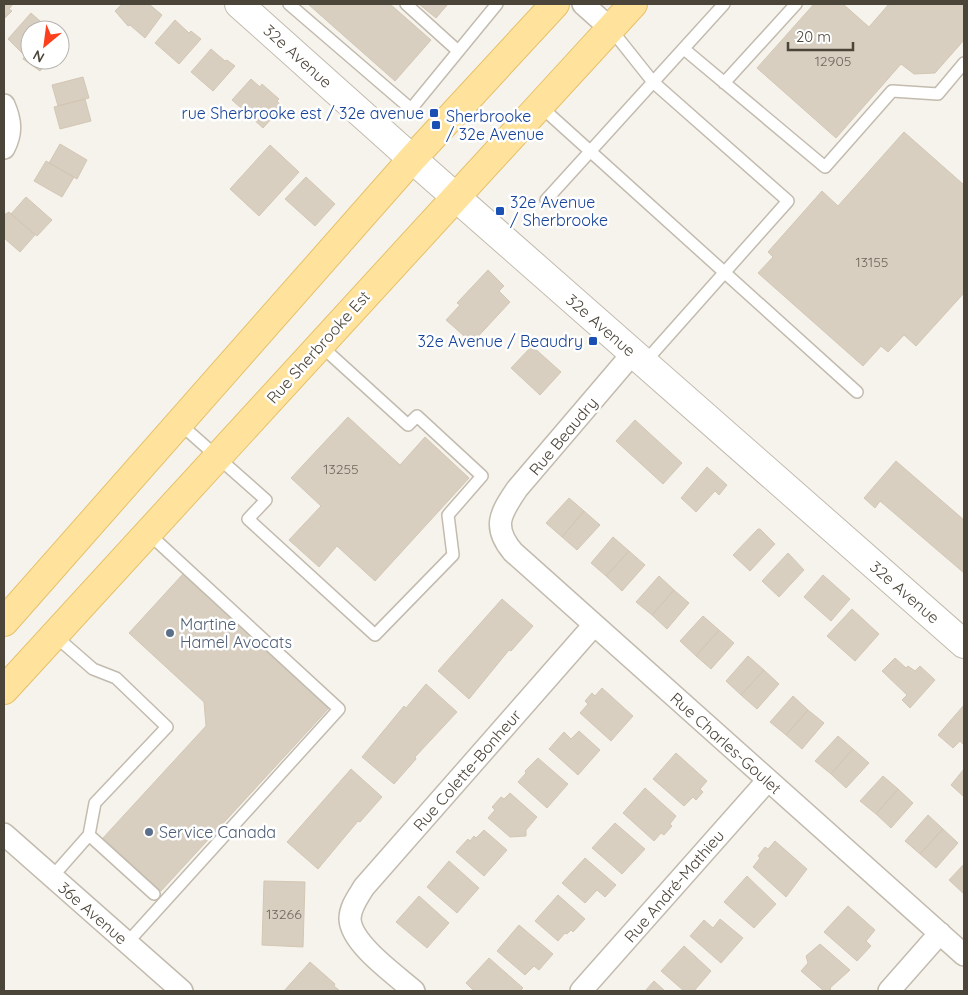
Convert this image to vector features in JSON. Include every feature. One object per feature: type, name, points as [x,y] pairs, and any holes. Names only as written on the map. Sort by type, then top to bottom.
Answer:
[{"type":"main road","points":[[4,622],[412,159],[555,4]]},
{"type":"main road","name":"Rue Sherbrooke Est","points":[[4,690],[633,4]]},
{"type":"street","points":[[583,4],[610,28]]},
{"type":"street","name":"32e Avenue","points":[[250,10],[412,159],[964,644]]},
{"type":"street","points":[[4,105],[11,127],[10,137],[4,148]]},
{"type":"street","name":"Rue Beaudry","points":[[499,523],[506,505],[517,490],[639,358]]},
{"type":"street","name":"Rue Charles-Goulet","points":[[499,523],[502,540],[513,552],[964,955]]},
{"type":"street","name":"Rue Colette-Bonheur","points":[[414,991],[368,951],[357,936],[350,920],[354,902],[364,887],[594,625]]},
{"type":"street","name":"Rue André-Mathieu","points":[[581,991],[768,780]]},
{"type":"street","name":"36e Avenue","points":[[4,834],[182,991]]},
{"type":"street","points":[[889,991],[940,933]]},
{"type":"lane","points":[[289,4],[411,109],[497,4]]},
{"type":"lane","points":[[406,4],[458,51]]},
{"type":"lane","points":[[546,200],[724,4]]},
{"type":"lane","points":[[724,83],[796,4]]},
{"type":"lane","points":[[610,28],[653,82],[788,201],[725,273],[639,358]]},
{"type":"lane","points":[[684,48],[825,167],[892,91],[938,94],[964,63]]},
{"type":"lane","points":[[539,105],[856,392]]},
{"type":"lane","points":[[179,423],[266,500],[248,520],[375,635],[453,554],[448,515],[482,476],[417,416],[408,425],[320,344]]},
{"type":"lane","points":[[127,943],[339,709],[148,533]]},
{"type":"lane","points":[[52,877],[89,835],[95,803],[167,727],[116,678],[93,669],[54,635]]},
{"type":"lane","points":[[89,835],[154,894]]},
{"type":"building","points":[[4,4],[13,4],[9,9],[12,11],[5,18]]},
{"type":"building","points":[[122,4],[149,4],[162,15],[145,38],[130,25],[128,26],[115,11]]},
{"type":"building","points":[[308,4],[390,4],[431,40],[395,81]]},
{"type":"building","points":[[419,4],[448,4],[436,18]]},
{"type":"building","points":[[814,4],[843,4],[869,27],[889,4],[964,4],[964,40],[935,73],[914,74],[901,64],[836,138],[757,68]]},
{"type":"building","points":[[31,13],[39,20],[25,20]]},
{"type":"building","points":[[175,20],[189,33],[191,31],[201,39],[179,64],[155,43]]},
{"type":"building","points":[[20,25],[20,51],[8,39]]},
{"type":"building","points":[[211,49],[225,61],[227,60],[235,66],[213,91],[191,72]]},
{"type":"building","points":[[83,77],[89,98],[58,106],[52,85]]},
{"type":"building","points":[[251,79],[260,87],[262,84],[279,99],[277,101],[282,107],[263,128],[232,100]]},
{"type":"building","points":[[85,99],[91,121],[60,129],[54,107]]},
{"type":"building","points":[[904,132],[964,185],[964,293],[916,346],[904,335],[888,352],[881,346],[863,366],[758,273],[773,257],[768,252],[822,191],[838,206]]},
{"type":"building","points":[[60,144],[87,160],[77,179],[49,163]]},
{"type":"building","points":[[270,145],[299,172],[259,216],[230,189]]},
{"type":"building","points":[[46,161],[74,177],[62,197],[34,181]]},
{"type":"building","points":[[306,177],[335,204],[315,226],[285,199]]},
{"type":"building","points":[[26,197],[52,220],[37,236],[11,214]]},
{"type":"building","points":[[9,212],[35,235],[20,252],[4,238],[4,215]]},
{"type":"building","points":[[488,270],[504,286],[499,291],[510,302],[472,343],[446,320],[460,305],[457,303]]},
{"type":"building","points":[[532,346],[561,372],[540,395],[511,368]]},
{"type":"building","points":[[348,417],[400,465],[425,437],[469,478],[375,581],[337,546],[319,567],[289,540],[321,506],[291,478]]},
{"type":"building","points":[[635,420],[682,463],[663,484],[616,441]]},
{"type":"building","points":[[896,461],[964,520],[964,573],[880,501],[875,508],[864,498]]},
{"type":"building","points":[[707,467],[727,485],[719,495],[715,491],[696,512],[681,498]]},
{"type":"building","points":[[569,498],[584,511],[562,537],[546,523]]},
{"type":"building","points":[[584,511],[600,525],[577,550],[562,537]]},
{"type":"building","points":[[758,529],[775,544],[750,571],[733,555]]},
{"type":"building","points":[[613,537],[629,551],[606,576],[591,563]]},
{"type":"building","points":[[629,551],[645,565],[622,591],[606,576]]},
{"type":"building","points":[[788,553],[804,570],[779,597],[762,581]]},
{"type":"building","points":[[183,574],[329,708],[161,891],[103,838],[206,726],[204,702],[129,633]]},
{"type":"building","points":[[823,575],[850,599],[831,621],[804,597]]},
{"type":"building","points":[[659,576],[674,590],[652,615],[636,602]]},
{"type":"building","points":[[674,590],[689,603],[667,629],[652,615]]},
{"type":"building","points":[[502,599],[533,626],[511,651],[509,650],[469,699],[438,671]]},
{"type":"building","points":[[852,609],[879,634],[855,661],[827,636]]},
{"type":"building","points":[[703,616],[719,630],[696,656],[680,641]]},
{"type":"building","points":[[719,630],[734,643],[711,669],[696,656]]},
{"type":"building","points":[[748,656],[764,670],[741,695],[726,681]]},
{"type":"building","points":[[895,658],[906,668],[908,666],[915,671],[920,666],[935,680],[910,708],[902,700],[907,695],[882,671]]},
{"type":"building","points":[[764,670],[779,684],[757,709],[741,695]]},
{"type":"building","points":[[426,684],[457,712],[415,757],[416,759],[394,784],[362,757],[404,706],[406,708]]},
{"type":"building","points":[[602,688],[633,716],[611,741],[580,713],[588,704],[585,701],[592,693],[595,696]]},
{"type":"building","points":[[793,696],[808,710],[786,735],[770,722]]},
{"type":"building","points":[[964,705],[964,745],[960,741],[953,748],[938,735]]},
{"type":"building","points":[[808,710],[824,723],[802,749],[786,735]]},
{"type":"building","points":[[579,731],[600,750],[578,775],[549,749],[564,732],[571,739]]},
{"type":"building","points":[[838,736],[853,749],[831,774],[815,761]]},
{"type":"building","points":[[853,749],[869,763],[846,788],[831,774]]},
{"type":"building","points":[[676,753],[707,781],[700,789],[703,792],[696,800],[693,797],[684,806],[653,779]]},
{"type":"building","points":[[538,758],[568,784],[547,808],[518,782],[526,773],[525,771]]},
{"type":"building","points":[[351,769],[382,797],[360,822],[358,821],[318,869],[287,842]]},
{"type":"building","points":[[964,769],[964,795],[963,796],[951,785]]},
{"type":"building","points":[[883,776],[898,789],[876,814],[860,801]]},
{"type":"building","points":[[645,788],[676,816],[670,824],[672,826],[664,835],[661,833],[654,841],[623,813]]},
{"type":"building","points":[[898,789],[913,803],[891,828],[876,814]]},
{"type":"building","points":[[510,793],[537,817],[526,830],[526,836],[510,837],[488,818],[495,810],[492,807],[501,797],[504,799]]},
{"type":"building","points":[[928,815],[943,829],[920,854],[905,841]]},
{"type":"building","points":[[615,823],[645,849],[622,874],[592,848]]},
{"type":"building","points":[[943,829],[958,843],[936,868],[920,854]]},
{"type":"building","points":[[484,830],[507,850],[484,876],[456,852],[468,839],[470,841],[474,836],[476,838]]},
{"type":"building","points":[[775,841],[807,869],[786,897],[753,867],[765,847],[768,849]]},
{"type":"building","points":[[585,858],[616,885],[605,897],[597,890],[585,903],[562,883]]},
{"type":"building","points":[[449,861],[479,888],[457,913],[427,887]]},
{"type":"building","points":[[964,864],[964,894],[949,880]]},
{"type":"building","points":[[747,876],[776,904],[754,928],[724,902]]},
{"type":"building","points":[[264,881],[305,882],[303,947],[262,945]]},
{"type":"building","points":[[558,895],[585,919],[573,932],[571,930],[567,934],[565,933],[558,941],[535,921]]},
{"type":"building","points":[[419,896],[449,923],[427,948],[396,922]]},
{"type":"building","points":[[848,906],[875,930],[866,941],[871,946],[857,961],[824,932]]},
{"type":"building","points":[[720,919],[743,938],[721,963],[690,936],[704,920],[713,928]]},
{"type":"building","points":[[519,925],[553,954],[539,970],[534,966],[525,975],[497,951]]},
{"type":"building","points":[[820,944],[850,970],[830,988],[831,991],[824,991],[801,971],[808,963],[806,956]]},
{"type":"building","points":[[684,946],[711,971],[694,991],[684,991],[661,971]]},
{"type":"building","points":[[489,958],[523,988],[520,991],[474,991],[466,983]]},
{"type":"building","points":[[310,962],[335,984],[334,986],[340,991],[284,991]]},
{"type":"building","points":[[654,981],[665,991],[645,991]]},
{"type":"place","name":"rue Sherbrooke est / 32e avenue","points":[[434,113]]},
{"type":"place","name":"Sherbrooke / 32e Avenue","points":[[436,125]]},
{"type":"place","name":"32e Avenue / Sherbrooke","points":[[500,211]]},
{"type":"place","name":"32e Avenue / Beaudry","points":[[593,341]]},
{"type":"place","name":"Martine Hamel Avocats","points":[[170,633]]},
{"type":"place","name":"Service Canada","points":[[149,832]]}]
